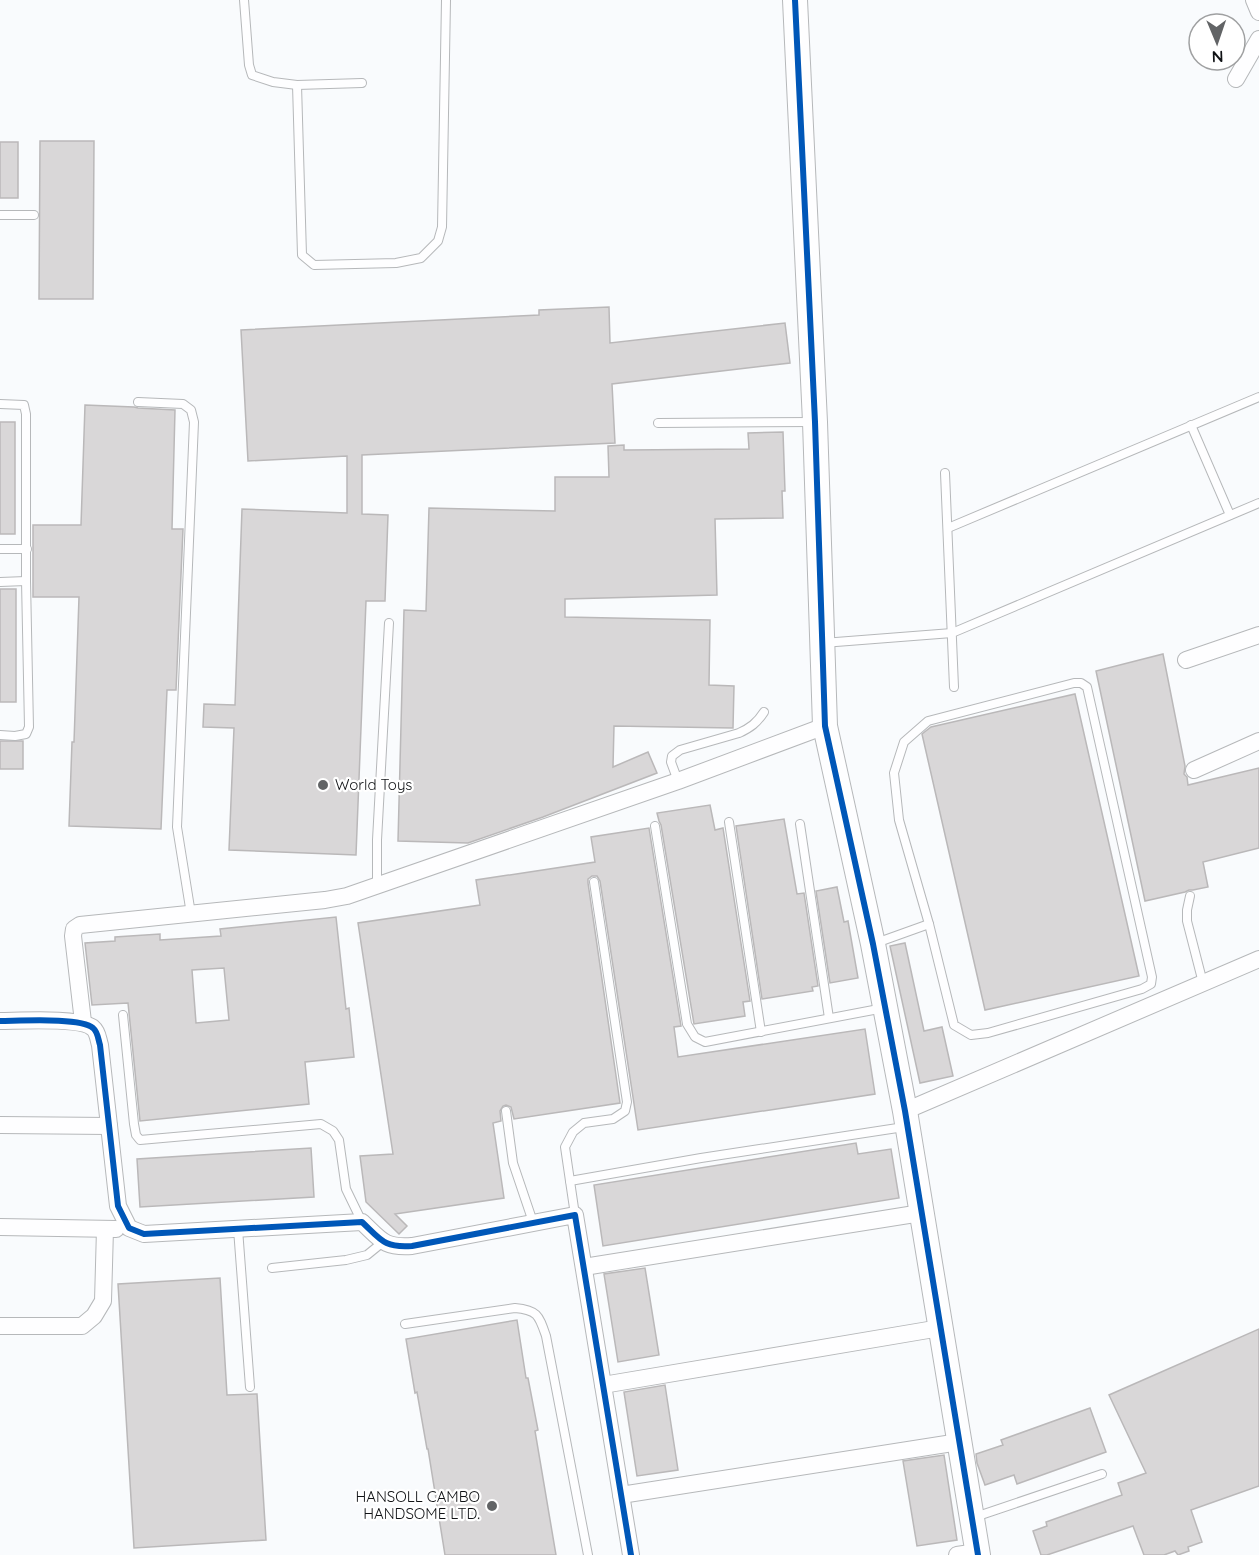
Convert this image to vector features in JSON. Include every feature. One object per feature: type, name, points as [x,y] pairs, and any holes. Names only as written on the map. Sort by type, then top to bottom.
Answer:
[{"type":"street","points":[[795,0],[815,422],[825,726],[873,944],[906,1119],[972,1518],[971,1554]]},
{"type":"street","points":[[1254,0],[1259,12]]},
{"type":"street","points":[[1236,79],[1259,39]]},
{"type":"street","points":[[1186,660],[1259,634]]},
{"type":"street","points":[[83,1022],[73,936],[74,928],[80,925],[348,896],[678,781],[825,726]]},
{"type":"street","points":[[1194,770],[1259,741]]},
{"type":"street","points":[[906,1119],[1259,959]]},
{"type":"street","points":[[0,1021],[83,1022],[97,1032],[118,1206],[129,1228]]},
{"type":"street","points":[[0,1125],[109,1126]]},
{"type":"street","points":[[584,1267],[921,1213]]},
{"type":"street","points":[[0,1227],[129,1228],[144,1234],[362,1222],[383,1242],[398,1247],[575,1215],[631,1555]]},
{"type":"street","points":[[0,1326],[81,1326],[94,1316],[103,1300],[105,1229]]},
{"type":"street","points":[[603,1385],[940,1328]]},
{"type":"street","points":[[621,1495],[959,1442]]},
{"type":"lane","points":[[244,0],[249,65],[252,75],[273,82],[297,85],[362,83]]},
{"type":"lane","points":[[297,85],[302,255],[314,265],[396,263],[422,258],[438,241],[442,226],[446,0]]},
{"type":"lane","points":[[0,215],[34,215]]},
{"type":"lane","points":[[948,528],[1259,397]]},
{"type":"lane","points":[[138,402],[183,404],[191,410],[194,422],[177,827],[191,914]]},
{"type":"lane","points":[[0,404],[24,405],[26,414],[29,727],[26,734],[0,735]]},
{"type":"lane","points":[[658,423],[815,422]]},
{"type":"lane","points":[[1191,425],[1230,515]]},
{"type":"lane","points":[[945,473],[954,687]]},
{"type":"lane","points":[[822,643],[952,633],[1259,503]]},
{"type":"lane","points":[[0,549],[27,549]]},
{"type":"lane","points":[[0,582],[26,581]]},
{"type":"lane","points":[[377,886],[377,840],[389,623]]},
{"type":"lane","points":[[1081,683],[1087,687],[1152,977],[1151,984],[1142,989],[988,1033],[971,1035],[954,1025],[929,924],[900,820],[894,773],[903,742],[928,721],[1081,683]]},
{"type":"lane","points":[[678,781],[671,762],[672,756],[680,750],[748,729],[758,722],[764,712]]},
{"type":"lane","points":[[729,822],[761,1032]]},
{"type":"lane","points":[[800,824],[829,1018]]},
{"type":"lane","points":[[655,826],[687,1024],[695,1037],[705,1042],[884,1008]]},
{"type":"lane","points":[[575,1215],[566,1148],[573,1132],[584,1123],[613,1119],[625,1111],[627,1102],[594,882]]},
{"type":"lane","points":[[1190,896],[1186,910],[1187,921],[1203,983]]},
{"type":"lane","points":[[873,944],[929,924]]},
{"type":"lane","points":[[123,1016],[134,1124],[136,1135],[140,1140],[321,1124],[333,1131],[339,1140],[346,1189],[362,1222]]},
{"type":"lane","points":[[506,1112],[513,1163],[533,1222]]},
{"type":"lane","points":[[570,1180],[906,1119]]},
{"type":"lane","points":[[238,1229],[250,1388]]},
{"type":"lane","points":[[272,1268],[366,1256],[383,1242]]},
{"type":"lane","points":[[405,1324],[515,1308],[533,1312],[539,1318],[546,1336],[588,1555]]},
{"type":"lane","points":[[972,1518],[1102,1474]]},
{"type":"building","points":[[40,141],[94,141],[93,299],[39,299]]},
{"type":"building","points":[[0,142],[18,142],[18,198],[0,198]]},
{"type":"building","points":[[609,307],[610,343],[785,323],[790,363],[612,384],[615,443],[362,455],[362,514],[388,515],[385,601],[366,601],[356,855],[229,850],[234,728],[203,727],[204,704],[235,705],[242,509],[347,513],[347,456],[248,461],[241,330],[539,315],[539,310]]},
{"type":"building","points":[[85,405],[175,410],[172,529],[183,529],[176,690],[167,690],[161,829],[69,826],[79,597],[33,597],[33,525],[81,525]]},
{"type":"building","points":[[0,422],[15,422],[15,534],[0,534]]},
{"type":"building","points":[[783,432],[785,491],[782,491],[783,518],[715,519],[717,595],[565,599],[565,617],[710,620],[709,685],[734,686],[733,728],[614,726],[613,767],[648,752],[657,773],[468,843],[398,841],[404,610],[426,611],[429,508],[555,511],[555,477],[609,477],[608,446],[624,445],[624,450],[749,449],[748,433]]},
{"type":"building","points":[[0,589],[16,589],[16,702],[0,702]]},
{"type":"building","points":[[1163,654],[1185,766],[1184,774],[1188,785],[1259,768],[1259,848],[1203,862],[1208,887],[1145,901],[1096,671]]},
{"type":"building","points":[[1075,694],[1139,976],[985,1010],[922,734],[931,727]]},
{"type":"building","points":[[0,741],[23,741],[23,769],[0,769]]},
{"type":"building","points":[[710,805],[715,830],[723,828],[750,1001],[743,1002],[745,1016],[694,1024],[661,825],[657,813]]},
{"type":"building","points":[[784,819],[797,894],[804,893],[818,986],[812,987],[813,991],[762,999],[736,826]]},
{"type":"building","points":[[649,828],[681,1026],[674,1027],[678,1057],[865,1029],[875,1094],[638,1130],[600,881],[597,876],[592,876],[588,879],[588,883],[620,1103],[514,1119],[511,1107],[503,1106],[500,1111],[501,1121],[493,1123],[504,1198],[395,1214],[407,1226],[399,1234],[366,1202],[360,1156],[393,1154],[358,923],[480,905],[476,880],[595,862],[591,837]]},
{"type":"building","points":[[837,887],[844,922],[848,921],[858,978],[830,983],[816,891]]},
{"type":"building","points":[[336,917],[346,1009],[349,1008],[354,1057],[305,1062],[309,1104],[140,1121],[128,1003],[92,1005],[85,943],[115,941],[115,937],[160,934],[160,940],[221,936],[220,929]],"holes":[[[224,968],[229,1020],[196,1023],[192,970]]]},
{"type":"building","points":[[905,943],[924,1031],[942,1027],[953,1076],[920,1083],[890,946]]},
{"type":"building","points":[[856,1143],[858,1154],[891,1149],[899,1198],[603,1246],[594,1185]]},
{"type":"building","points":[[311,1148],[314,1197],[140,1207],[137,1159]]},
{"type":"building","points":[[645,1268],[659,1355],[618,1362],[604,1274]]},
{"type":"building","points":[[220,1278],[227,1395],[257,1394],[266,1540],[134,1548],[118,1284]]},
{"type":"building","points":[[517,1320],[526,1378],[528,1378],[538,1430],[535,1431],[556,1555],[445,1555],[428,1449],[406,1339]]},
{"type":"building","points":[[1259,1329],[1259,1486],[1191,1510],[1202,1542],[1188,1547],[1189,1551],[1178,1555],[1175,1551],[1164,1555],[1144,1555],[1133,1526],[1047,1555],[1041,1555],[1033,1531],[1047,1526],[1046,1522],[1122,1495],[1118,1483],[1146,1473],[1109,1395]]},
{"type":"building","points":[[665,1385],[678,1470],[637,1476],[624,1392]]},
{"type":"building","points":[[1090,1408],[1106,1452],[1017,1484],[1014,1475],[985,1485],[976,1454],[1003,1445],[1001,1440]]},
{"type":"building","points":[[944,1455],[957,1540],[917,1546],[903,1461]]},
{"type":"cycle path","points":[[795,0],[815,422],[825,726],[873,944],[905,1111],[978,1555]]},
{"type":"cycle path","points":[[0,1021],[76,1022],[93,1028],[96,1032],[100,1045],[118,1206],[129,1228],[144,1234],[362,1222],[384,1242],[395,1246],[412,1246],[575,1215],[631,1555]]},
{"type":"place","name":"World Toys","points":[[323,785]]},
{"type":"place","name":"HANSOLL CAMBO HANDSOME LTD.","points":[[492,1506]]}]
